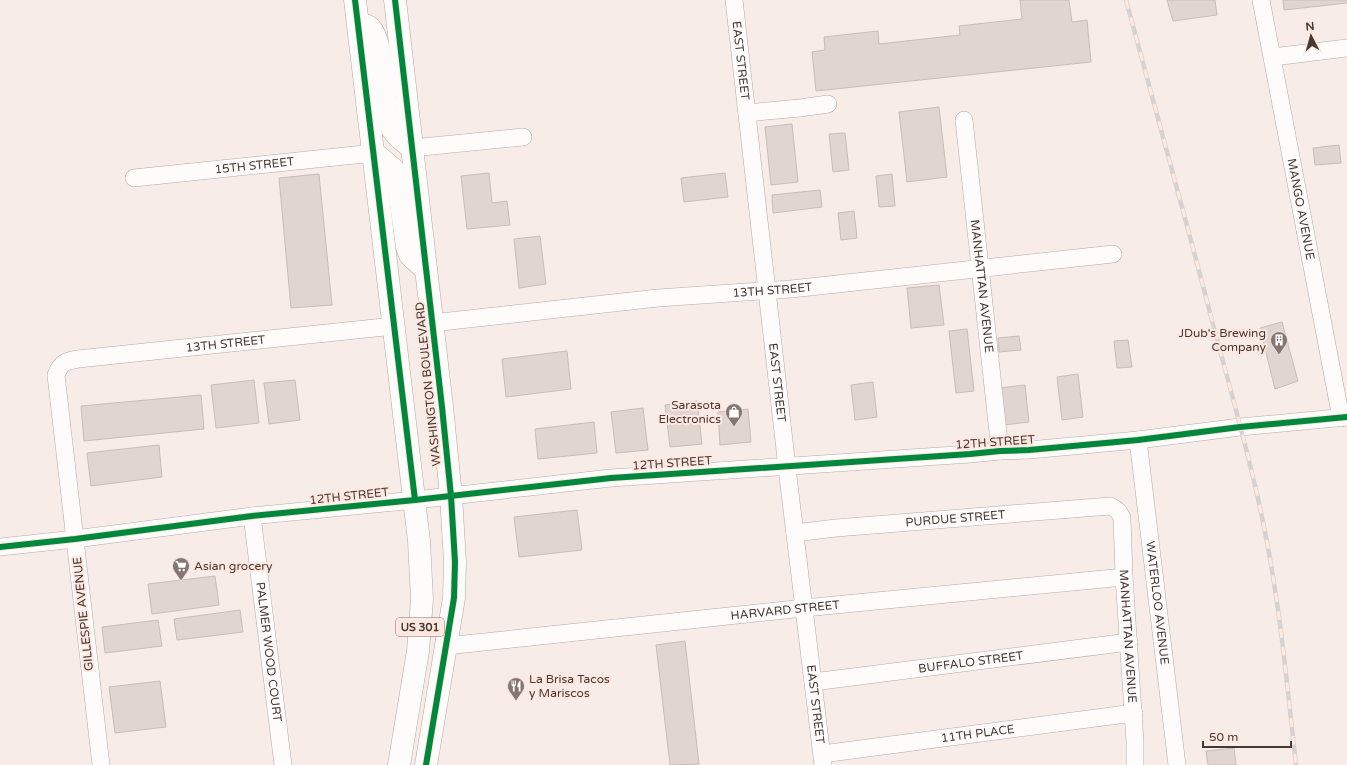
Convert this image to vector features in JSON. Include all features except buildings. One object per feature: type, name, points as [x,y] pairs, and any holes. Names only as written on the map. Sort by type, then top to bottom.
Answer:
[{"type":"main road","name":"US 301","points":[[355,0],[419,542],[422,599],[418,651],[400,765]]},
{"type":"main road","name":"WASHINGTON BOULEVARD","points":[[395,0],[451,496],[455,562],[454,598],[426,765]]},
{"type":"main road","points":[[359,24],[364,24],[374,33],[381,62],[388,120],[398,137],[412,148]]},
{"type":"main road","points":[[374,153],[393,169],[397,175],[410,255],[426,270]]},
{"type":"street","name":"EAST STREET","points":[[734,0],[787,466],[823,759]]},
{"type":"street","name":"MANGO AVENUE","points":[[1261,0],[1302,215],[1344,417]]},
{"type":"street","points":[[1273,57],[1347,48]]},
{"type":"street","points":[[747,113],[828,104]]},
{"type":"street","name":"MANHATTAN AVENUE","points":[[964,120],[1000,451]]},
{"type":"street","points":[[412,148],[523,137]]},
{"type":"street","name":"15TH STREET","points":[[134,178],[374,153]]},
{"type":"street","name":"13TH STREET","points":[[432,323],[658,298],[767,291],[980,267],[1113,254]]},
{"type":"street","name":"13TH STREET","points":[[59,367],[62,363],[78,359],[394,326]]},
{"type":"street","name":"GILLESPIE AVENUE","points":[[59,367],[56,375],[101,765]]},
{"type":"street","name":"12TH STREET","points":[[0,547],[75,539],[252,516],[415,500],[611,478],[1029,450],[1138,440],[1240,427],[1344,417]]},
{"type":"street","name":"WATERLOO AVENUE","points":[[1138,440],[1177,765]]},
{"type":"street","name":"PURDUE STREET","points":[[795,533],[836,528],[1110,506],[1116,508]]},
{"type":"street","name":"MANHATTAN AVENUE","points":[[1116,508],[1122,518],[1124,577],[1134,713],[1135,765]]},
{"type":"street","name":"PALMER WOOD COURT","points":[[252,516],[283,765]]},
{"type":"street","name":"HARVARD STREET","points":[[446,646],[804,608],[1124,577]]},
{"type":"street","name":"BUFFALO STREET","points":[[813,682],[1129,642]]},
{"type":"street","name":"11TH PLACE","points":[[823,759],[1134,713]]},
{"type":"railway","points":[[1126,0],[1249,459],[1270,556],[1279,615],[1296,765]]},
{"type":"cycle path","points":[[355,0],[415,500]]},
{"type":"cycle path","points":[[395,0],[442,407],[451,496],[455,562],[454,598],[426,765]]},
{"type":"cycle path","points":[[0,547],[75,539],[252,516],[415,500],[611,478],[1029,450],[1138,440],[1240,427],[1347,417]]},
{"type":"place","name":"JDub's Brewing Company","points":[[1279,355]]},
{"type":"place","name":"Sarasota Electronics","points":[[734,427]]},
{"type":"place","name":"Asian grocery","points":[[181,581]]},
{"type":"place","name":"La Brisa Tacos y Mariscos","points":[[516,701]]}]
